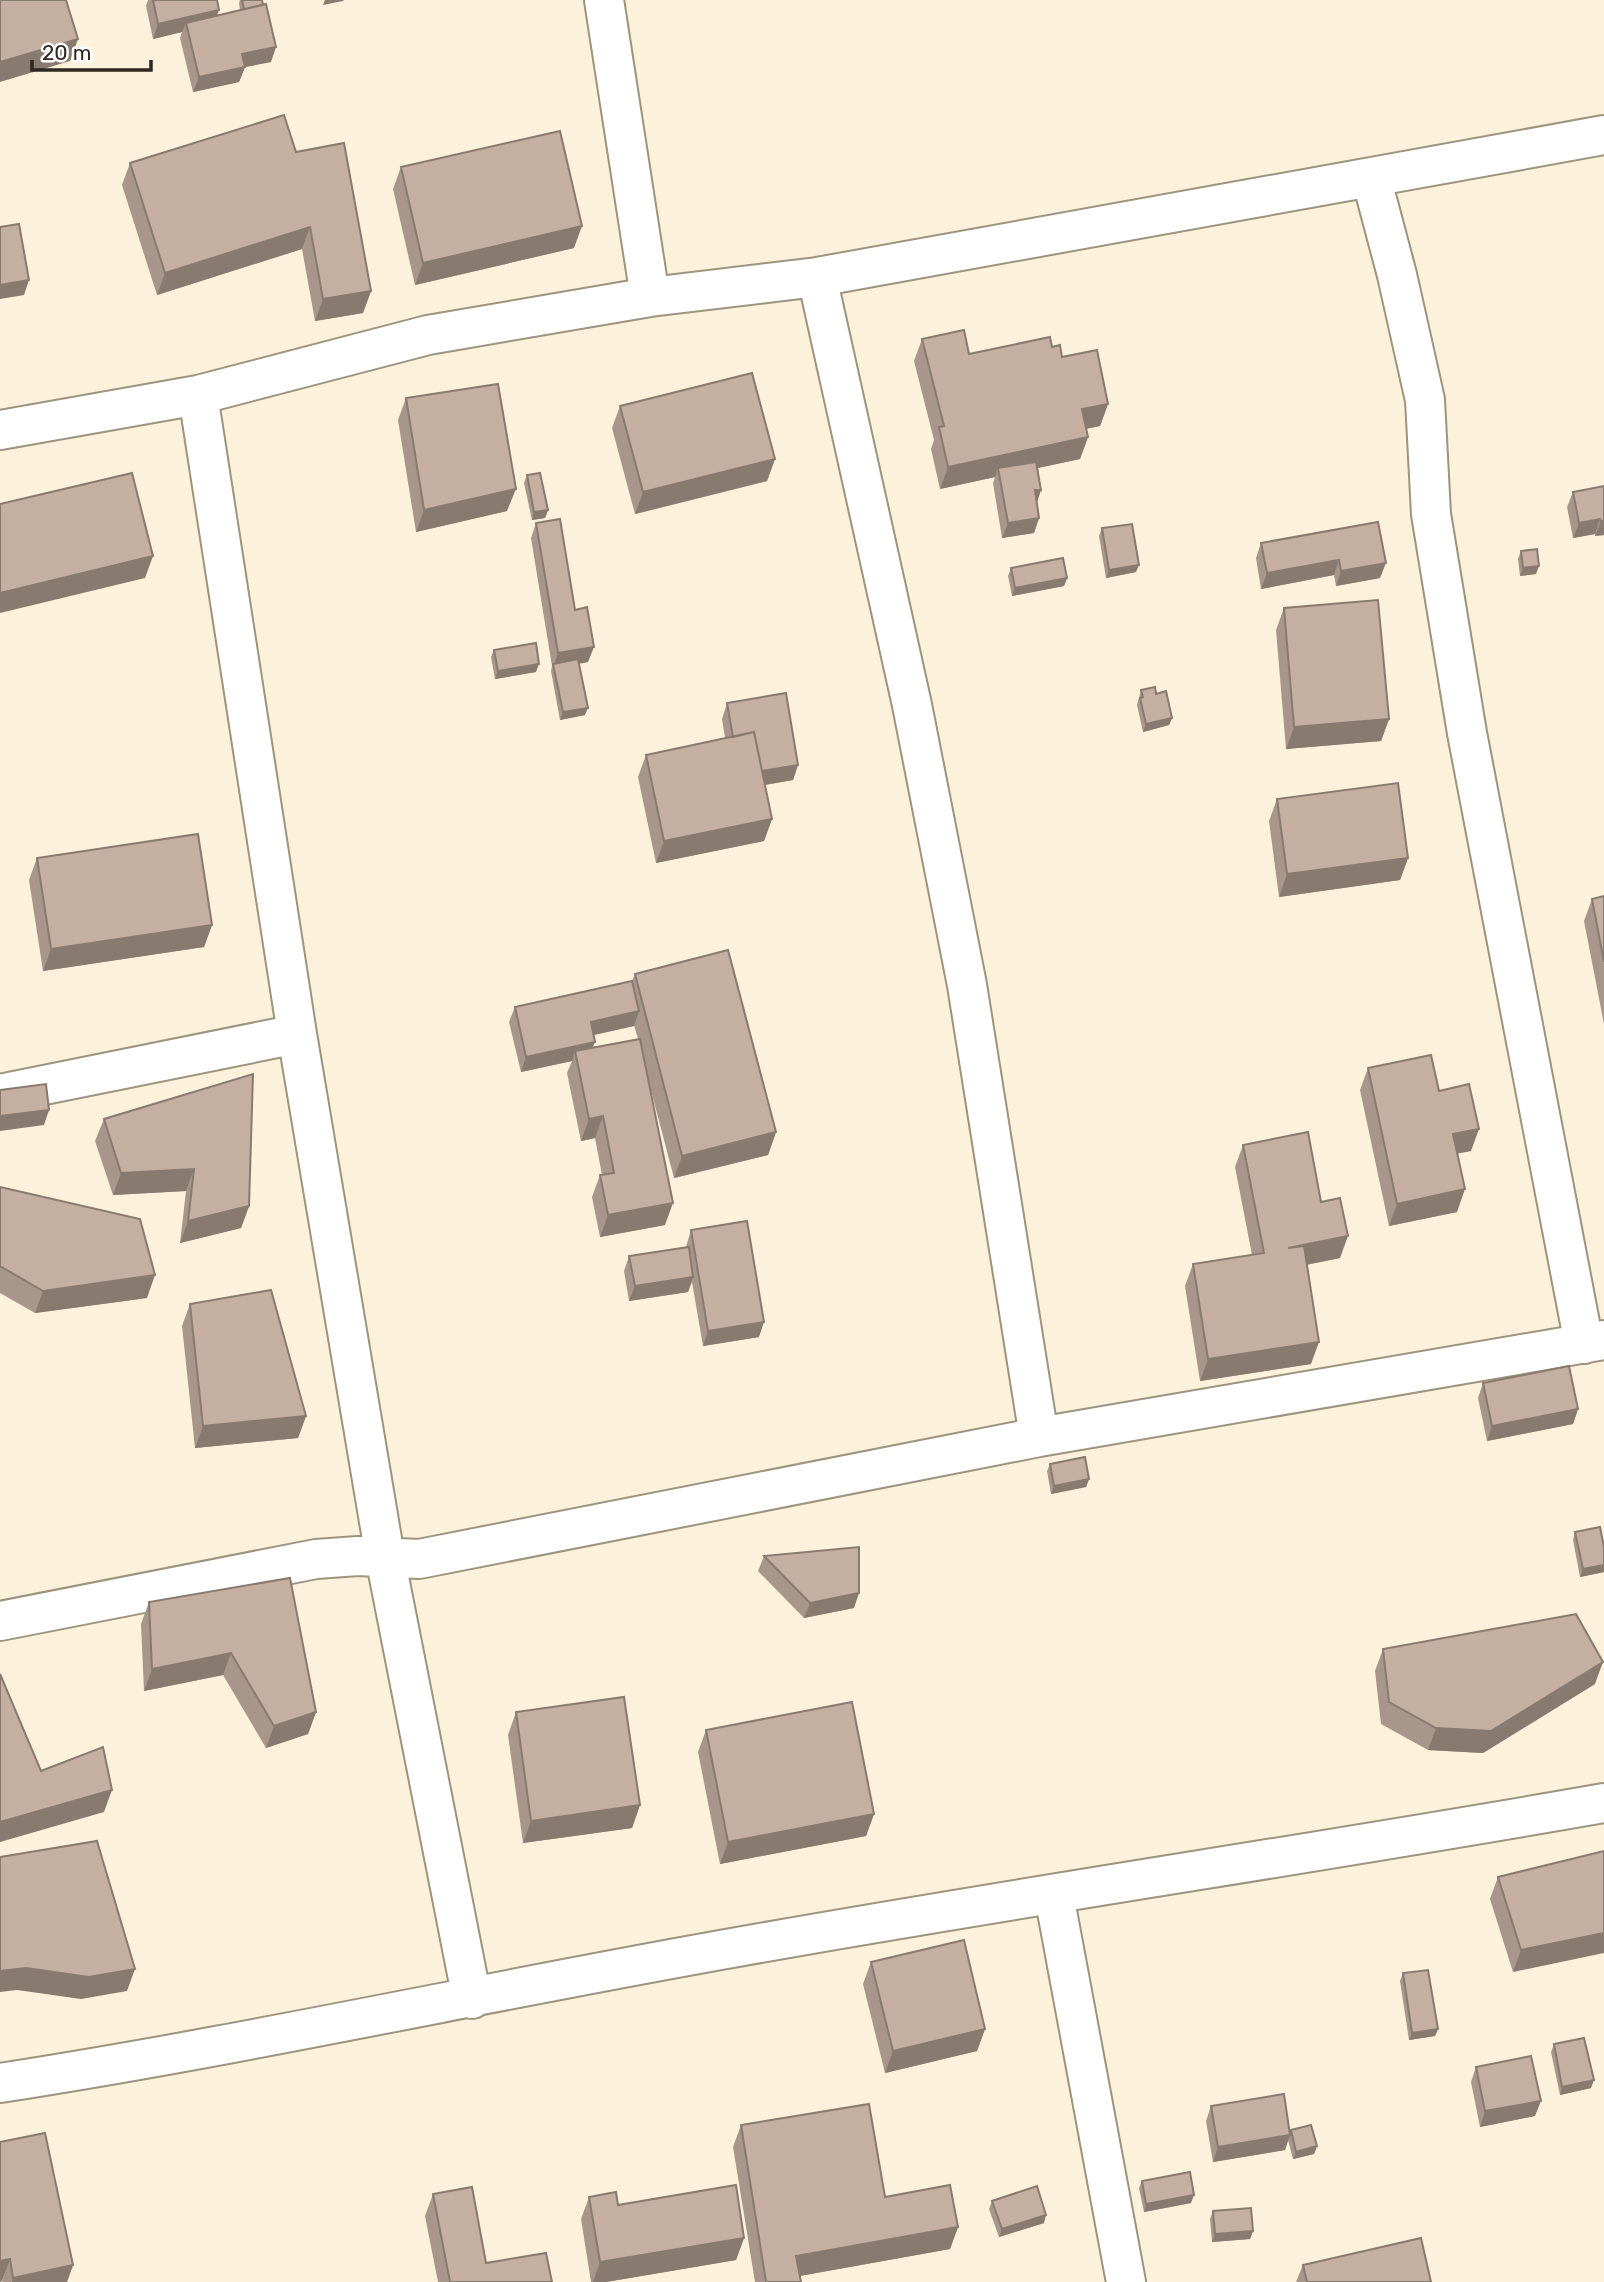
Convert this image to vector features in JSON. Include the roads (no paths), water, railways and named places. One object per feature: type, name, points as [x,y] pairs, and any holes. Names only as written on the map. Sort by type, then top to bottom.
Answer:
[{"type":"street","points":[[604,0],[650,297]]},
{"type":"street","points":[[0,430],[198,395],[428,335],[650,297],[817,277],[1604,135]]},
{"type":"street","points":[[0,1621],[316,1559],[419,1559],[1039,1437],[1594,1342],[1467,733],[1431,514],[1425,400],[1397,275],[1371,177]]},
{"type":"street","points":[[817,277],[912,705],[964,971],[1039,1437]]},
{"type":"street","points":[[198,395],[297,1034],[385,1557],[472,1999]]},
{"type":"street","points":[[0,1094],[297,1034]]},
{"type":"street","points":[[0,2083],[121,2064],[731,1948],[1604,1803]]},
{"type":"street","points":[[1055,1895],[1126,2282]]}]
